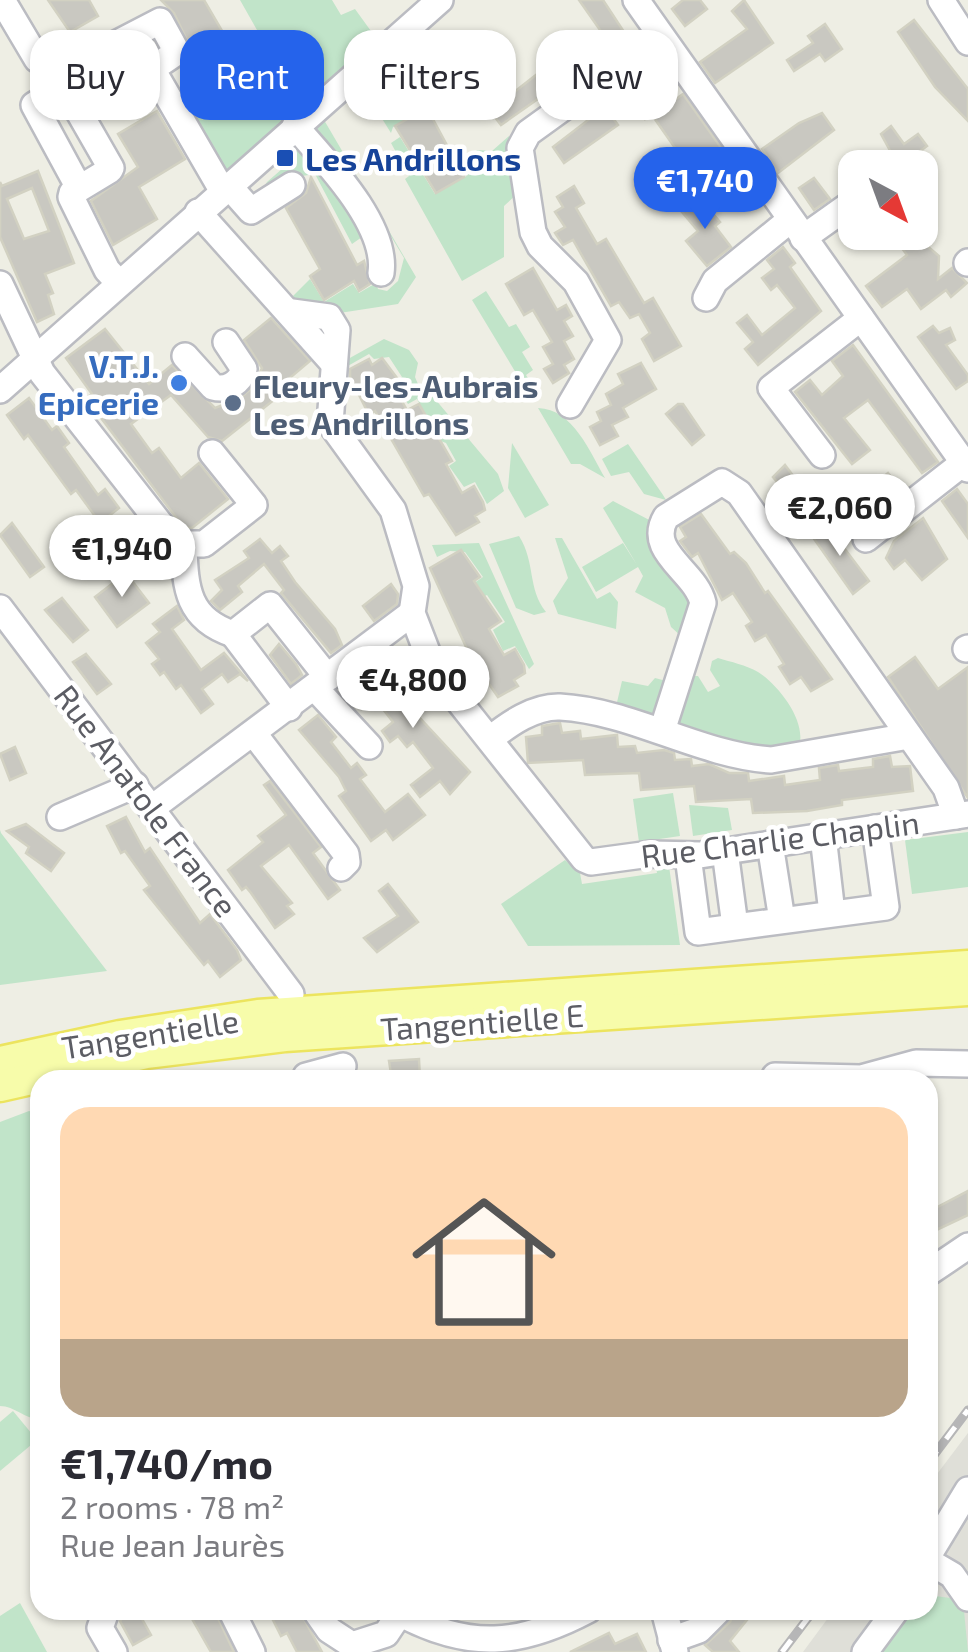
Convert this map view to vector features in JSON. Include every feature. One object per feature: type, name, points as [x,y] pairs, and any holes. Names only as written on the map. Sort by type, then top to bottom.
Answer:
[{"type":"main road","name":"Tangentielle E","points":[[258,1015],[968,966]]},
{"type":"main road","name":"Tangentielle E","points":[[73,1070],[146,1054],[285,1036],[968,990]]},
{"type":"main road","name":"Tangentielle","points":[[43,1050],[258,1015]]},
{"type":"main road","points":[[124,1070],[285,1036]]},
{"type":"main road","points":[[0,1052],[43,1050]]},
{"type":"main road","points":[[0,1062],[43,1050]]},
{"type":"main road","name":"Tangentielle E","points":[[0,1086],[30,1079]]},
{"type":"main road","points":[[0,1101],[30,1091]]},
{"type":"street","points":[[2,0],[30,49]]},
{"type":"street","points":[[0,390],[440,0]]},
{"type":"street","points":[[636,0],[656,30]]},
{"type":"street","points":[[941,0],[968,42]]},
{"type":"street","points":[[137,30],[156,19],[177,52],[160,63]]},
{"type":"street","points":[[678,61],[965,466],[866,539]]},
{"type":"street","points":[[160,81],[225,187],[251,211],[292,186]]},
{"type":"street","points":[[546,120],[528,133],[520,148],[533,232],[540,246],[576,282],[608,340],[570,405]]},
{"type":"street","points":[[295,126],[330,160],[382,251],[382,273]]},
{"type":"street","points":[[79,188],[72,198],[107,270],[118,283]]},
{"type":"street","points":[[706,298],[715,281],[797,229],[838,209]]},
{"type":"street","points":[[198,212],[334,364],[330,423],[393,510],[416,586],[412,613],[434,670],[490,739],[512,722],[559,707],[662,731],[724,752],[771,760],[908,736]]},
{"type":"street","points":[[0,284],[34,359],[167,538],[184,546],[212,540],[254,505],[212,453]]},
{"type":"street","points":[[822,455],[771,388],[860,318]]},
{"type":"street","points":[[185,356],[213,387],[226,388],[242,378],[244,369],[243,361],[226,342]]},
{"type":"street","points":[[662,731],[704,603],[662,545],[660,531],[666,517],[722,482],[739,493],[962,815]]},
{"type":"street","points":[[184,546],[187,595],[210,626],[233,634],[288,708]]},
{"type":"street","points":[[233,634],[270,605],[369,746]]},
{"type":"street","name":"Rue Anatole France","points":[[0,608],[292,994]]},
{"type":"street","points":[[152,808],[255,735],[412,613]]},
{"type":"street","points":[[255,735],[346,854],[347,862],[340,868]]},
{"type":"street","name":"Rue Charlie Chaplin","points":[[490,739],[576,851],[591,862],[650,854],[688,856],[962,815]]},
{"type":"street","points":[[60,817],[135,785]]},
{"type":"street","points":[[688,856],[698,932],[886,906],[875,828]]},
{"type":"street","points":[[823,836],[832,914]]},
{"type":"street","points":[[770,844],[782,920]]},
{"type":"street","points":[[726,851],[735,926]]},
{"type":"street","points":[[890,1070],[916,1063],[968,1064]]},
{"type":"street","points":[[938,1266],[968,1246]]},
{"type":"street","points":[[938,1542],[968,1490]]},
{"type":"street","points":[[938,1565],[952,1574],[968,1598]]},
{"type":"street","points":[[103,1620],[100,1628],[114,1652]]},
{"type":"street","points":[[236,1620],[252,1652]]},
{"type":"street","points":[[322,1620],[329,1630],[352,1645],[386,1634],[396,1620]]},
{"type":"street","points":[[412,1620],[443,1644],[473,1645],[537,1634],[567,1620]]},
{"type":"street","points":[[666,1620],[673,1646],[708,1620]]},
{"type":"street","points":[[864,1652],[888,1620]]},
{"type":"shaded area","points":[[968,1433],[968,1652],[803,1652],[827,1620],[938,1620],[938,1473]]},
{"type":"green space","points":[[240,0],[332,0],[341,15],[355,9],[370,30],[344,30],[344,66],[324,84],[324,30],[257,30]]},
{"type":"green space","points":[[191,120],[283,120],[222,174]]},
{"type":"green space","points":[[324,120],[416,277],[398,304],[333,314],[299,306],[293,296],[310,279],[324,302],[353,284],[359,293],[376,283],[378,289],[387,291],[398,281],[404,258],[386,228],[374,222],[316,127]]},
{"type":"green space","points":[[383,120],[405,120],[393,127],[391,133]]},
{"type":"green space","points":[[509,136],[517,194],[504,206],[504,257],[462,281],[405,179],[409,176],[391,143],[400,137],[435,194],[468,175],[463,167],[477,150],[492,151]]},
{"type":"green space","points":[[297,149],[315,155],[362,229],[362,237],[352,244],[315,174],[302,176],[255,202],[267,182],[290,162],[290,152]]},
{"type":"green space","points":[[486,291],[509,327],[516,324],[530,347],[522,352],[533,370],[526,375],[539,395],[531,398],[472,300]]},
{"type":"green space","points":[[384,339],[409,350],[418,363],[415,377],[420,389],[435,399],[498,474],[504,491],[487,504],[475,482],[464,487],[449,466],[456,461],[446,443],[425,435],[433,427],[417,399],[408,404],[395,383],[402,377],[389,357],[374,359],[369,354],[346,367],[348,359]]},
{"type":"green space","points":[[538,408],[550,410],[571,424],[605,478],[580,464],[571,464]]},
{"type":"green space","points":[[512,443],[549,505],[525,518],[508,488]]},
{"type":"green space","points":[[628,444],[666,500],[644,494],[629,472],[611,476],[602,459]]},
{"type":"green space","points":[[613,501],[655,523],[694,591],[681,636],[671,627],[665,608],[635,592],[643,576],[638,567],[596,592],[582,567],[623,543],[637,565],[603,508]]},
{"type":"green space","points":[[519,536],[528,556],[536,594],[546,612],[534,615],[516,608],[489,544]]},
{"type":"green space","points":[[555,538],[562,538],[597,599],[610,592],[618,602],[616,629],[558,614],[553,601],[568,578]]},
{"type":"green space","points":[[479,543],[534,664],[529,669],[515,646],[503,651],[493,630],[505,622],[487,595],[479,599],[471,585],[483,577],[465,552],[450,551],[437,557],[432,545]]},
{"type":"green space","points":[[718,658],[753,670],[774,686],[795,715],[799,746],[768,752],[678,727],[689,676],[698,676],[708,692],[720,686],[710,670],[712,661]]},
{"type":"green space","points":[[655,678],[670,682],[656,723],[614,715],[622,681],[648,686]]},
{"type":"green space","points":[[673,793],[680,836],[639,842],[633,799]]},
{"type":"green space","points":[[689,805],[728,808],[732,830],[693,836]]},
{"type":"green space","points":[[0,830],[1,833],[107,971],[0,985]]},
{"type":"green space","points":[[968,832],[968,887],[912,894],[905,840]]},
{"type":"green space","points":[[565,860],[580,873],[582,884],[657,873],[655,861],[669,866],[680,945],[528,946],[501,904]]},
{"type":"green space","points":[[30,1111],[30,1417],[0,1406],[0,1122]]},
{"type":"green space","points":[[13,1411],[30,1432],[30,1446],[0,1471],[0,1422]]},
{"type":"green space","points":[[938,1596],[950,1598],[964,1611],[968,1652],[871,1652],[895,1620],[938,1620]]},
{"type":"green space","points":[[20,1603],[47,1652],[0,1652],[0,1616]]},
{"type":"building","points":[[48,0],[89,0],[98,16],[69,30]]},
{"type":"building","points":[[161,0],[204,0],[222,30],[182,30],[174,13]]},
{"type":"building","points":[[579,0],[603,0],[623,30],[600,30]]},
{"type":"building","points":[[683,0],[700,0],[707,9],[685,26],[672,9]]},
{"type":"building","points":[[744,0],[773,43],[715,83],[700,62],[747,29],[732,11]]},
{"type":"building","points":[[914,20],[968,89],[968,121],[935,87],[898,32]]},
{"type":"building","points":[[825,24],[842,49],[825,61],[820,54],[794,71],[787,60],[813,43],[808,36]]},
{"type":"building","points":[[536,75],[536,100],[516,114],[516,91]]},
{"type":"building","points":[[683,94],[729,159],[716,168],[720,173],[701,185],[656,120],[678,120],[678,97]]},
{"type":"building","points":[[822,113],[834,130],[778,173],[762,149],[799,123]]},
{"type":"building","points":[[160,116],[185,159],[139,187],[157,219],[113,245],[91,201],[138,167],[118,134],[142,120],[160,120]]},
{"type":"building","points":[[406,120],[433,120],[464,177],[436,193],[395,126]]},
{"type":"building","points":[[588,120],[614,120],[618,125],[564,163],[553,147]]},
{"type":"building","points":[[891,126],[904,144],[918,134],[927,146],[922,150],[890,150],[881,134]]},
{"type":"building","points":[[38,171],[74,263],[45,274],[53,293],[48,295],[54,314],[37,322],[0,237],[0,182],[2,186]],"holes":[[[32,188],[49,231],[24,239],[7,199]]]},
{"type":"building","points":[[311,177],[357,265],[364,261],[370,284],[359,291],[354,281],[324,300],[310,276],[320,269],[286,208],[306,193]]},
{"type":"building","points":[[814,178],[830,199],[814,210],[799,188]]},
{"type":"building","points":[[574,186],[584,203],[576,208],[597,244],[606,239],[644,303],[653,298],[681,346],[654,361],[642,339],[650,333],[639,314],[630,318],[619,302],[611,306],[573,240],[563,245],[555,233],[565,227],[555,212],[563,207],[557,197]]},
{"type":"building","points":[[698,196],[720,222],[715,226],[731,247],[707,266],[686,241],[698,231],[681,211]]},
{"type":"building","points":[[783,247],[795,263],[790,267],[821,311],[758,365],[745,349],[753,342],[737,323],[747,315],[762,335],[795,308],[777,285],[771,290],[762,278],[774,269],[767,260]]},
{"type":"building","points":[[903,250],[932,250],[939,256],[938,279],[952,268],[967,283],[951,297],[946,290],[921,309],[907,289],[882,307],[866,286],[907,255]]},
{"type":"building","points":[[533,268],[557,310],[566,305],[572,316],[564,321],[573,336],[564,341],[574,359],[564,365],[569,373],[553,383],[544,369],[553,364],[543,347],[552,342],[533,310],[524,315],[506,284]]},
{"type":"building","points":[[271,318],[310,361],[279,387],[284,392],[222,441],[208,437],[171,395],[131,424],[152,453],[159,448],[181,478],[199,463],[228,499],[192,528],[184,528],[86,398],[92,394],[66,358],[105,329],[149,384],[172,365],[215,408],[239,399],[253,387],[262,368],[244,340]]},
{"type":"building","points":[[933,326],[939,333],[950,328],[955,340],[946,345],[968,375],[968,381],[956,389],[918,337]]},
{"type":"building","points":[[853,345],[938,462],[922,473],[868,400],[844,418],[870,450],[852,464],[795,392],[810,380],[822,395],[843,376],[832,361]]},
{"type":"building","points":[[382,358],[397,378],[391,382],[407,410],[419,404],[452,461],[446,464],[462,493],[474,486],[483,502],[485,510],[475,516],[479,522],[456,535],[429,494],[424,496],[375,411],[369,415],[350,377],[350,369],[369,359],[372,365]]},
{"type":"building","points":[[641,363],[656,389],[623,408],[628,417],[612,425],[618,436],[600,445],[590,427],[601,421],[597,412],[611,405],[606,394],[623,384],[618,374]]},
{"type":"building","points":[[29,398],[52,430],[57,426],[69,443],[64,447],[98,495],[105,489],[119,508],[100,523],[76,490],[71,494],[28,435],[24,439],[7,415]]},
{"type":"building","points":[[683,404],[704,435],[692,445],[666,414]]},
{"type":"building","points":[[785,465],[813,502],[801,511],[773,477]]},
{"type":"building","points":[[888,473],[901,489],[871,513],[858,497]]},
{"type":"building","points":[[957,489],[968,504],[968,538],[942,501]]},
{"type":"building","points":[[701,514],[730,554],[734,552],[746,563],[832,679],[811,691],[801,677],[790,684],[779,667],[784,664],[766,635],[755,641],[746,626],[752,622],[733,593],[722,600],[698,553],[692,557],[680,541],[686,537],[680,527]]},
{"type":"building","points":[[923,518],[947,559],[922,580],[905,560],[894,569],[886,558],[894,541]]},
{"type":"building","points":[[12,523],[44,567],[30,577],[0,535]]},
{"type":"building","points":[[826,524],[869,581],[853,594],[812,536]]},
{"type":"building","points":[[131,531],[149,552],[126,569],[110,547]]},
{"type":"building","points":[[260,539],[272,553],[280,546],[288,556],[281,561],[335,629],[342,645],[331,653],[281,593],[284,590],[264,564],[238,586],[242,592],[220,610],[211,601],[222,590],[215,580],[249,558],[244,551]]},
{"type":"building","points":[[461,550],[480,577],[474,581],[501,621],[489,629],[504,655],[515,649],[524,665],[525,673],[514,680],[518,686],[498,697],[471,658],[430,568]]},
{"type":"building","points":[[126,573],[149,603],[117,627],[95,597]]},
{"type":"building","points":[[391,584],[398,594],[397,604],[374,621],[363,606]]},
{"type":"building","points":[[62,598],[88,630],[73,642],[45,610]]},
{"type":"building","points":[[177,606],[184,620],[172,629],[201,670],[224,653],[248,681],[240,674],[228,682],[222,674],[202,689],[213,704],[201,713],[181,685],[176,689],[164,672],[160,675],[152,664],[159,659],[146,643],[160,632],[153,624]]},
{"type":"building","points":[[279,644],[302,675],[291,684],[270,655]]},
{"type":"building","points":[[86,654],[111,684],[97,694],[73,662]]},
{"type":"building","points":[[915,657],[938,689],[968,667],[968,798],[888,677]]},
{"type":"building","points":[[369,666],[387,688],[402,676],[417,695],[406,703],[470,772],[450,794],[440,781],[420,797],[411,785],[433,768],[413,742],[407,747],[398,736],[390,742],[382,731],[393,722],[365,686],[356,693],[347,682]]},
{"type":"building","points":[[318,715],[336,737],[331,742],[351,768],[357,763],[366,775],[360,779],[385,812],[408,794],[425,815],[393,840],[386,830],[371,841],[339,796],[346,791],[339,777],[299,730]]},
{"type":"building","points":[[560,723],[562,733],[580,731],[581,739],[617,735],[618,747],[635,746],[637,753],[664,750],[674,753],[675,760],[691,759],[692,766],[709,764],[729,773],[748,773],[749,781],[784,776],[785,785],[820,780],[819,768],[838,765],[839,771],[873,767],[873,759],[890,756],[892,767],[910,766],[913,791],[842,800],[842,805],[807,811],[753,813],[751,799],[696,802],[694,786],[641,790],[639,773],[585,775],[583,760],[528,763],[526,737],[542,735],[542,726]]},
{"type":"building","points":[[15,747],[26,773],[10,780],[0,754]]},
{"type":"building","points":[[270,781],[321,847],[313,853],[340,890],[328,899],[289,845],[261,866],[292,903],[287,906],[294,914],[275,928],[251,893],[246,887],[242,890],[228,870],[263,842],[258,836],[286,815],[264,785]]},
{"type":"building","points":[[126,817],[145,852],[150,848],[200,923],[210,914],[237,950],[241,960],[220,977],[208,961],[204,965],[144,890],[150,886],[125,851],[121,853],[107,826]]},
{"type":"building","points":[[26,824],[64,853],[51,871],[26,853],[29,847],[7,831]]},
{"type":"building","points":[[388,884],[418,922],[377,952],[364,938],[398,916],[379,891]]},
{"type":"building","points":[[419,1059],[420,1070],[390,1070],[389,1061]]},
{"type":"building","points":[[968,1191],[968,1215],[938,1229],[938,1207]]},
{"type":"building","points":[[143,1620],[151,1635],[133,1645],[120,1621]]},
{"type":"building","points":[[193,1620],[219,1620],[234,1652],[211,1652]]},
{"type":"building","points":[[273,1620],[304,1620],[322,1652],[297,1652],[287,1633],[281,1636]]},
{"type":"building","points":[[747,1620],[730,1641],[739,1652],[713,1652],[705,1645],[730,1622]]},
{"type":"building","points":[[609,1633],[615,1644],[637,1634],[646,1652],[570,1652]]},
{"type":"railway","points":[[938,1450],[968,1410]]},
{"type":"railway","points":[[782,1652],[806,1620]]},
{"type":"place","name":"Les Andrillons","points":[[285,158]]},
{"type":"place","name":"V.T.J. Epicerie","points":[[179,383]]},
{"type":"place","name":"Fleury-les-Aubrais Les Andrillons","points":[[233,403]]}]
